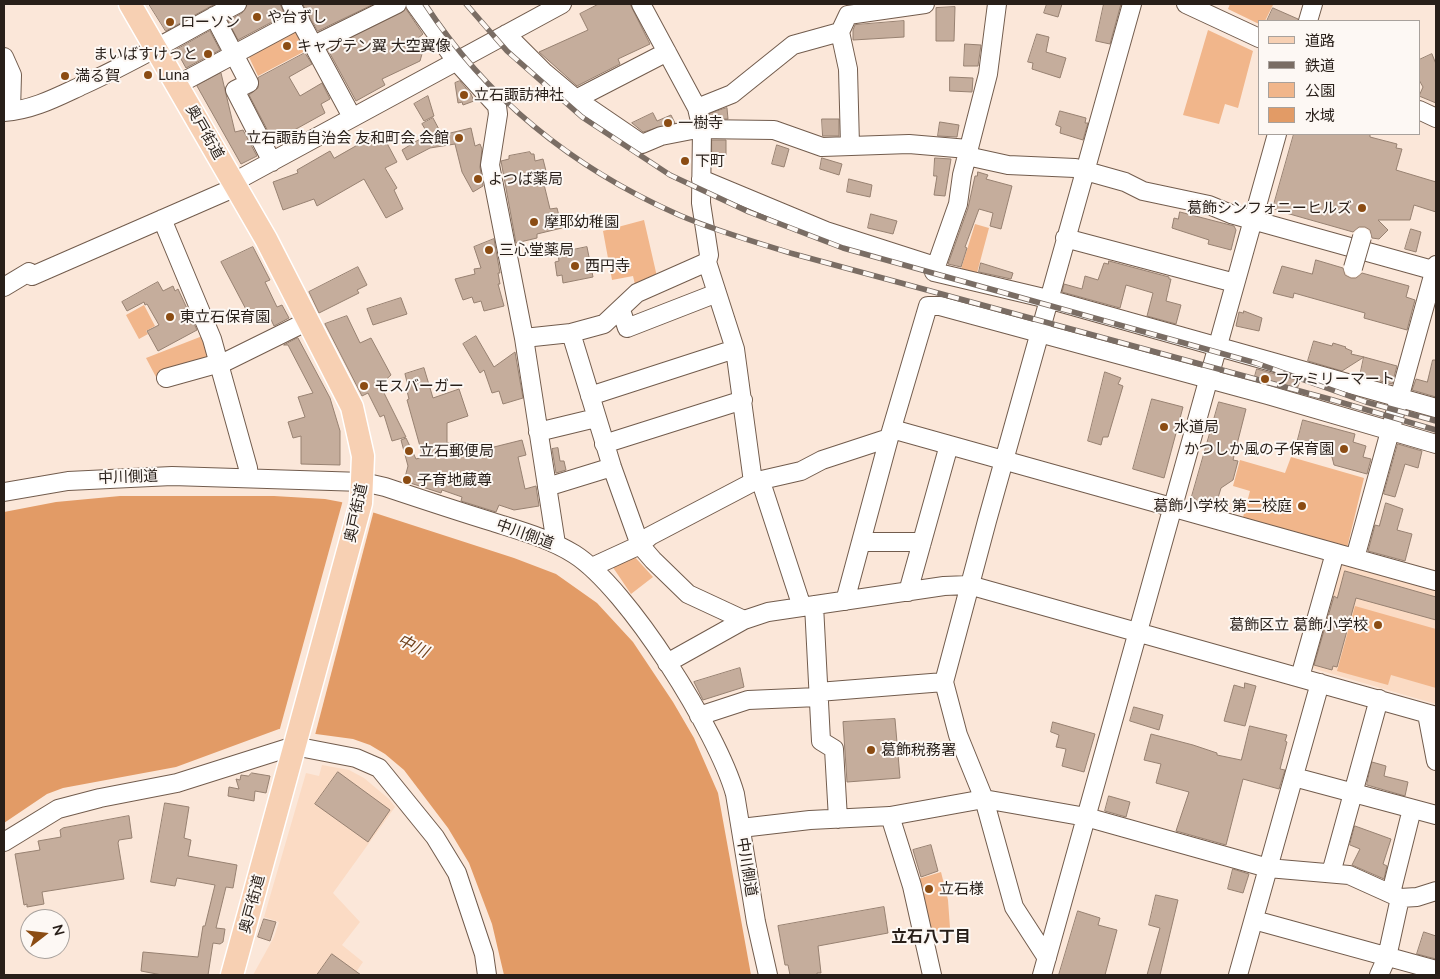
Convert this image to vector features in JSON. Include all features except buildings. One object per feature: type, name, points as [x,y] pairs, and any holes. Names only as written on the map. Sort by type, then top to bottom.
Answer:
[{"type":"main road","name":"奥戸街道","points":[[130,4],[266,239],[356,418],[363,456],[362,492],[232,975]]},
{"type":"street","points":[[4,57],[12,75],[7,112],[33,108],[51,101],[155,48],[237,4]]},
{"type":"street","points":[[291,4],[352,117]]},
{"type":"street","points":[[314,45],[397,4]]},
{"type":"street","points":[[415,4],[456,61],[497,106],[498,114],[490,165],[524,338],[556,544]]},
{"type":"street","points":[[4,287],[29,272],[32,276],[235,185],[352,117],[562,4]]},
{"type":"street","points":[[641,4],[697,108],[702,130],[700,203],[709,255],[707,262],[735,350],[757,482],[808,606],[821,741],[834,749],[838,819]]},
{"type":"street","points":[[850,146],[848,69],[840,32],[847,9],[925,4]]},
{"type":"street","points":[[935,268],[958,204],[968,153],[988,74],[994,4]]},
{"type":"street","points":[[1045,967],[1014,907],[984,799],[958,735],[944,682],[1048,299],[1132,4]]},
{"type":"street","points":[[1186,4],[1258,38]]},
{"type":"street","points":[[1308,20],[1313,4]]},
{"type":"street","points":[[214,16],[249,83],[235,90],[272,162]]},
{"type":"street","points":[[177,85],[300,19]]},
{"type":"street","points":[[697,108],[732,94],[793,46],[840,32]]},
{"type":"street","points":[[506,34],[545,73],[576,99],[642,144],[661,136],[702,130],[774,130],[822,147],[909,144],[968,153],[1008,165],[1046,165],[1085,171],[1125,182],[1143,191],[1209,205],[1253,221],[1436,269],[1355,558]]},
{"type":"street","points":[[576,99],[667,52]]},
{"type":"street","points":[[1420,110],[1436,118]]},
{"type":"street","points":[[1045,967],[1277,135]]},
{"type":"street","points":[[701,179],[826,231],[935,268],[1436,408]]},
{"type":"street","points":[[162,219],[198,300],[212,339],[217,364],[249,477]]},
{"type":"street","points":[[1351,264],[1359,237]]},
{"type":"street","points":[[1066,238],[1235,283]]},
{"type":"street","points":[[524,338],[571,333],[604,324],[637,293],[707,262]]},
{"type":"street","points":[[621,310],[627,328],[717,292]]},
{"type":"street","points":[[845,601],[928,306],[940,306],[1208,379],[1436,444]]},
{"type":"street","points":[[166,378],[217,364],[308,321]]},
{"type":"street","points":[[571,333],[604,444],[640,544],[653,560],[688,594],[744,620]]},
{"type":"street","points":[[590,396],[735,350]]},
{"type":"street","points":[[604,444],[743,400]]},
{"type":"street","points":[[538,432],[596,418]]},
{"type":"street","points":[[592,567],[640,544],[650,536],[757,482],[801,471],[822,460],[891,433],[949,445],[1436,581]]},
{"type":"street","points":[[908,592],[949,445]]},
{"type":"street","points":[[547,487],[612,467]]},
{"type":"street","name":"中川側道","points":[[4,492],[34,485],[111,477],[249,477],[362,492],[385,487],[556,544],[592,567],[669,662],[700,716],[729,773],[741,828],[756,922],[768,975]]},
{"type":"street","points":[[861,542],[922,542]]},
{"type":"street","points":[[1300,677],[1335,553]]},
{"type":"street","points":[[669,662],[744,620],[768,612],[944,586],[969,585],[1432,715],[1436,761]]},
{"type":"street","points":[[700,716],[748,700],[944,682]]},
{"type":"street","points":[[1238,975],[1320,683]]},
{"type":"street","points":[[1331,874],[1355,793],[1379,699]]},
{"type":"street","points":[[4,842],[58,809],[100,798],[177,783],[295,743],[346,756],[379,768],[435,837],[457,873],[484,954],[487,975]]},
{"type":"street","points":[[1294,776],[1436,815]]},
{"type":"street","points":[[741,828],[890,816],[984,799],[1086,817],[1268,868],[1349,875],[1396,896],[1417,897],[1436,891]]},
{"type":"street","points":[[1379,975],[1387,957],[1412,809]]},
{"type":"street","points":[[890,816],[912,886],[932,975]]},
{"type":"street","points":[[1254,920],[1436,970]]},
{"type":"shaded area","name":"葛飾区立 葛飾小学校","points":[[1344,562],[1436,587],[1436,704],[1315,669],[1310,663],[1337,564]]},
{"type":"shaded area","points":[[322,765],[349,770],[364,778],[389,799],[395,807],[333,893],[360,922],[342,945],[363,962],[354,975],[253,975],[274,937],[279,922],[264,917],[306,773],[319,776]]},
{"type":"green space","points":[[1230,4],[1273,5],[1266,20],[1258,20],[1258,24],[1228,9]]},
{"type":"green space","points":[[296,29],[307,50],[258,76],[248,55]]},
{"type":"green space","points":[[1208,30],[1253,51],[1238,108],[1225,104],[1219,124],[1183,115]]},
{"type":"green space","points":[[644,220],[658,281],[636,289],[633,276],[612,280],[603,231]]},
{"type":"green space","points":[[975,224],[989,228],[977,273],[961,269]]},
{"type":"green space","points":[[144,305],[155,326],[146,331],[148,334],[139,339],[126,315]]},
{"type":"green space","points":[[205,335],[209,361],[156,377],[146,358]]},
{"type":"green space","name":"葛飾小学校 第二校庭","points":[[1291,457],[1364,478],[1347,548],[1242,521],[1250,491],[1233,486],[1240,460],[1285,473]]},
{"type":"green space","points":[[633,555],[653,577],[631,594],[612,566]]},
{"type":"green space","points":[[1355,606],[1436,629],[1436,688],[1391,675],[1388,685],[1337,671]]},
{"type":"green space","points":[[941,872],[948,900],[950,928],[927,933],[915,880]]},
{"type":"water","name":"中川","points":[[120,496],[274,496],[325,499],[341,502],[514,558],[556,574],[597,603],[633,642],[673,702],[694,738],[718,793],[751,975],[504,975],[492,924],[469,863],[448,828],[404,770],[385,754],[370,745],[353,739],[279,729],[176,767],[63,788],[47,794],[4,823],[4,512],[56,502]]},
{"type":"pier","points":[[343,500],[374,510],[315,735],[279,732]]},
{"type":"railway","points":[[425,4],[476,71],[536,128],[604,176],[641,197],[693,221],[794,254],[1333,400],[1436,430]]},
{"type":"railway","points":[[466,4],[507,51],[582,117],[670,175],[749,212],[843,248],[1256,363],[1366,402],[1436,421]]},
{"type":"place","name":"や台ずし","points":[[257,17]]},
{"type":"place","name":"ローソン","points":[[170,22]]},
{"type":"place","name":"キャプテン翼 大空翼像","points":[[287,46]]},
{"type":"place","name":"まいばすけっと","points":[[208,54]]},
{"type":"place","name":"Luna","points":[[148,75]]},
{"type":"place","name":"満る賀","points":[[65,76]]},
{"type":"place","name":"立石諏訪神社","points":[[464,95]]},
{"type":"place","name":"一樹寺","points":[[668,123]]},
{"type":"place","name":"立石諏訪自治会 友和町会 会館","points":[[459,138]]},
{"type":"place","name":"下町","points":[[685,161]]},
{"type":"place","name":"よつば薬局","points":[[478,179]]},
{"type":"place","name":"葛飾シンフォニーヒルズ","points":[[1362,208]]},
{"type":"place","name":"摩耶幼稚園","points":[[534,222]]},
{"type":"place","name":"三心堂薬局","points":[[489,250]]},
{"type":"place","name":"西円寺","points":[[575,266]]},
{"type":"place","name":"東立石保育園","points":[[170,317]]},
{"type":"place","name":"ファミリーマート","points":[[1265,379]]},
{"type":"place","name":"モスバーガー","points":[[364,386]]},
{"type":"place","name":"水道局","points":[[1164,427]]},
{"type":"place","name":"かつしか風の子保育園","points":[[1344,449]]},
{"type":"place","name":"立石郵便局","points":[[409,451]]},
{"type":"place","name":"子育地蔵尊","points":[[407,480]]},
{"type":"place","name":"葛飾小学校 第二校庭","points":[[1302,506]]},
{"type":"place","name":"葛飾区立 葛飾小学校","points":[[1378,625]]},
{"type":"place","name":"葛飾税務署","points":[[871,750]]},
{"type":"place","name":"立石様","points":[[929,889]]},
{"type":"district","name":"立石八丁目","points":[[931,937]]}]
